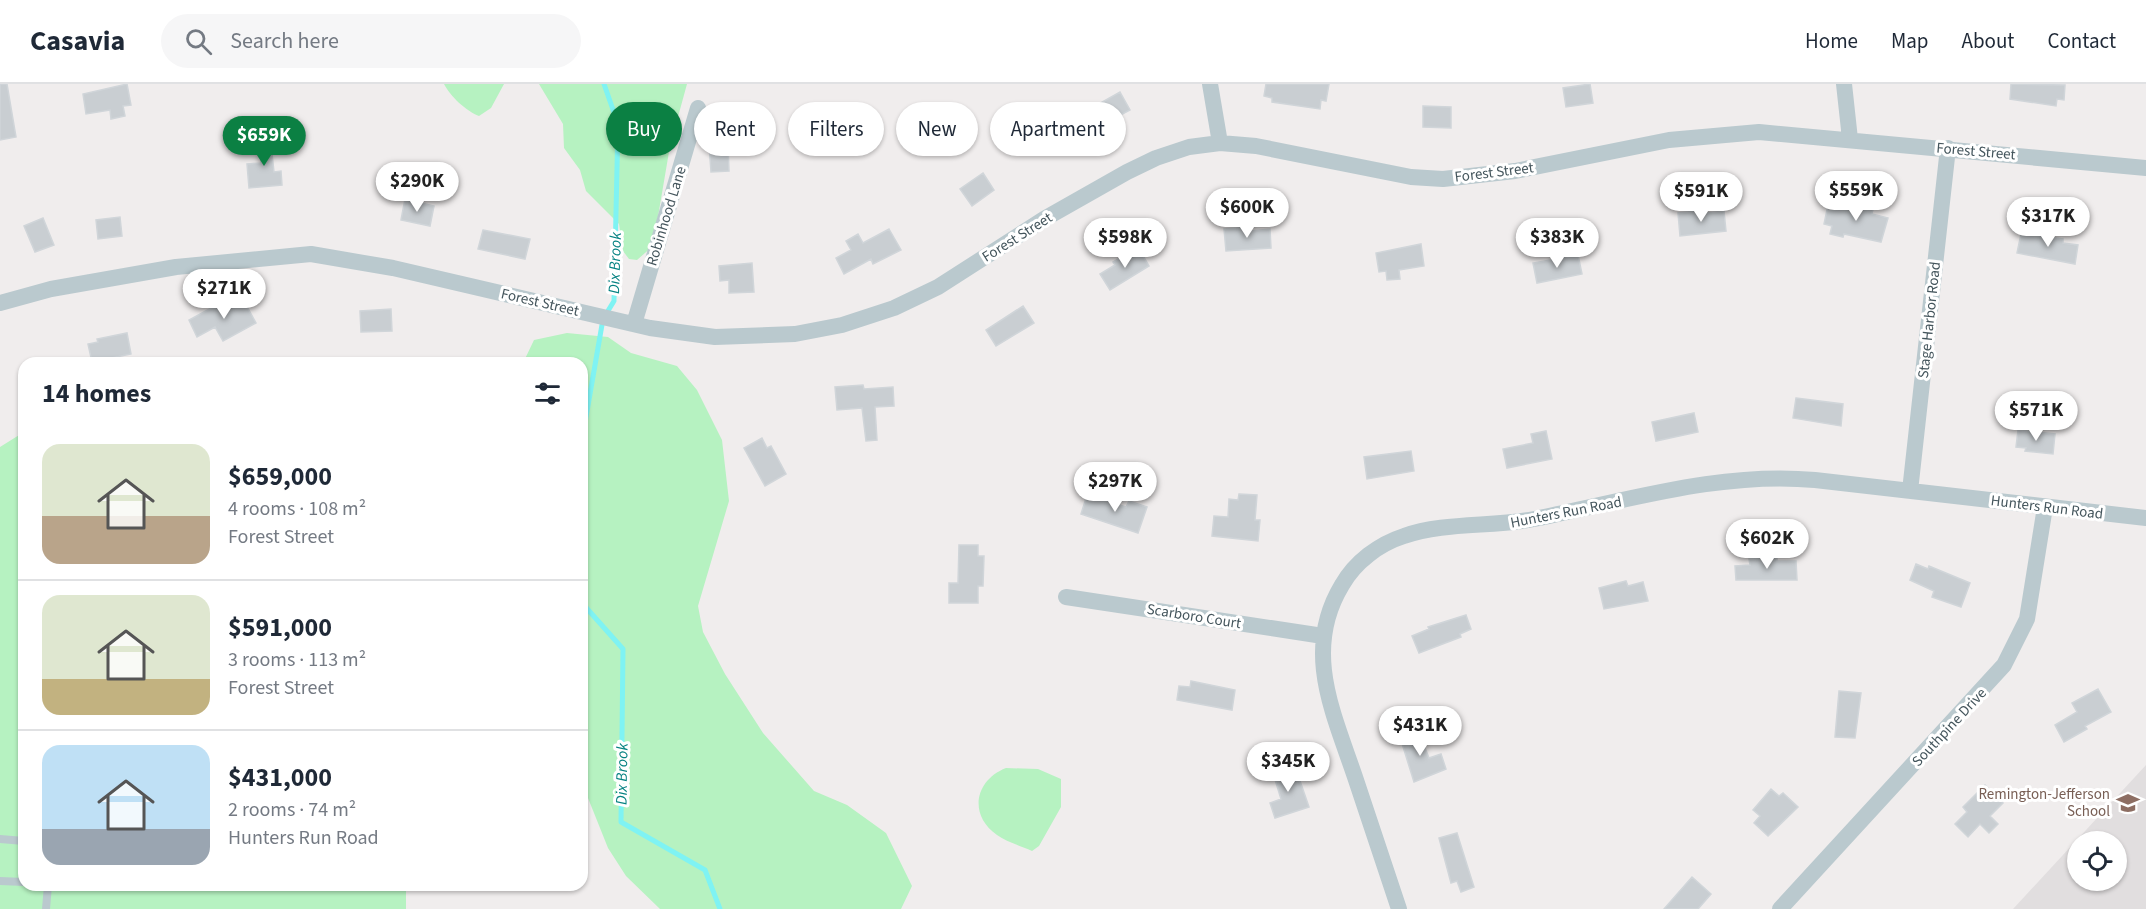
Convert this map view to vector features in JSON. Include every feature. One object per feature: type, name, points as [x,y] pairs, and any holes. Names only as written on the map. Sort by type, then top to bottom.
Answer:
[{"type":"street","points":[[1210,84],[1220,143]]},
{"type":"street","points":[[1844,84],[1850,139]]},
{"type":"street","name":"Robinhood Lane","points":[[626,323],[694,120]]},
{"type":"street","name":"Forest Street","points":[[1,299],[176,267],[311,254],[382,266],[626,323],[715,337],[746,338],[795,334],[842,325],[894,308],[938,287],[1044,219],[1156,158],[1189,147],[1220,143],[1256,146],[1412,177],[1443,179],[1515,171],[1669,140],[1724,133],[1759,132],[2146,168]]},
{"type":"street","name":"Stage Harbor Road","points":[[1910,491],[1948,148]]},
{"type":"street","name":"Hunters Run Road","points":[[1399,909],[1331,706],[1324,671],[1323,636],[1331,604],[1351,572],[1378,548],[1418,532],[1530,520],[1744,479],[1791,478],[2146,518]]},
{"type":"street","name":"Southpine Drive","points":[[1780,909],[2004,665],[2027,620],[2036,575],[2045,507]]},
{"type":"street","name":"Scarboro Court","points":[[1066,597],[1323,636]]},
{"type":"lane","points":[[0,839],[18,840]]},
{"type":"lane","points":[[0,881],[18,882]]},
{"type":"lane","points":[[46,909],[48,891]]},
{"type":"shaded area","name":"Remington-Jefferson School","points":[[2146,765],[2146,909],[2013,909],[2067,851],[2067,891],[2127,891],[2127,831],[2085,831]]},
{"type":"green space","points":[[444,84],[504,84],[491,108],[479,116],[459,103]]},
{"type":"green space","points":[[539,84],[687,84],[682,102],[606,102],[606,156],[668,156],[653,246],[637,260],[629,259],[623,251],[619,224],[586,191],[580,170],[564,148],[563,124]]},
{"type":"green space","points":[[567,333],[608,337],[631,353],[677,366],[697,390],[722,440],[729,501],[698,606],[703,632],[725,674],[763,733],[814,791],[847,805],[886,833],[912,886],[901,909],[660,909],[626,876],[608,848],[588,798],[588,357],[526,357],[534,340]]},
{"type":"green space","points":[[18,436],[18,891],[406,891],[406,909],[0,909],[0,447]]},
{"type":"green space","points":[[1006,768],[1038,769],[1061,779],[1061,807],[1039,846],[1032,851],[997,835],[982,818],[979,798],[982,789],[987,781]]},
{"type":"building","points":[[0,84],[7,84],[16,137],[0,140]]},
{"type":"building","points":[[127,84],[131,105],[123,106],[125,116],[111,119],[110,110],[86,114],[83,94]]},
{"type":"building","points":[[1266,84],[1329,84],[1326,101],[1321,100],[1320,109],[1272,102],[1272,98],[1264,96]]},
{"type":"building","points":[[1590,84],[1593,103],[1566,107],[1563,88]]},
{"type":"building","points":[[2011,84],[2065,85],[2064,100],[2057,99],[2056,106],[2010,99]]},
{"type":"building","points":[[1120,92],[1126,102],[1102,102]]},
{"type":"building","points":[[1423,106],[1451,107],[1451,128],[1423,127]]},
{"type":"building","points":[[270,135],[274,172],[281,171],[282,185],[249,188],[247,164],[261,163],[258,136]]},
{"type":"building","points":[[710,156],[728,156],[729,171],[711,172]]},
{"type":"building","points":[[983,173],[994,190],[972,206],[960,189]]},
{"type":"building","points":[[405,199],[434,206],[430,226],[401,220]]},
{"type":"building","points":[[1847,203],[1873,209],[1872,214],[1888,218],[1881,242],[1844,234],[1843,237],[1830,234],[1832,226],[1824,224],[1828,205],[1846,208]]},
{"type":"building","points":[[1706,210],[1706,213],[1724,211],[1726,231],[1680,236],[1678,213]]},
{"type":"building","points":[[120,217],[122,236],[98,239],[96,220]]},
{"type":"building","points":[[43,218],[54,245],[35,252],[24,226]]},
{"type":"building","points":[[1250,227],[1250,231],[1270,229],[1271,248],[1226,251],[1224,229]]},
{"type":"building","points":[[889,229],[901,250],[873,264],[871,259],[844,274],[836,258],[851,250],[846,241],[858,234],[863,243]]},
{"type":"building","points":[[483,230],[530,239],[525,259],[478,249]]},
{"type":"building","points":[[2021,234],[2063,239],[2063,243],[2078,245],[2075,264],[2017,253]]},
{"type":"building","points":[[1421,244],[1424,266],[1399,270],[1400,279],[1387,280],[1386,271],[1379,272],[1376,253]]},
{"type":"building","points":[[1138,247],[1149,266],[1110,290],[1100,274],[1115,265],[1113,262]]},
{"type":"building","points":[[1578,255],[1582,274],[1537,283],[1533,263]]},
{"type":"building","points":[[752,263],[754,292],[729,293],[729,280],[720,281],[719,266]]},
{"type":"building","points":[[243,299],[256,323],[223,341],[215,327],[197,337],[189,320],[222,302],[225,308]]},
{"type":"building","points":[[1023,306],[1034,323],[996,346],[986,330]]},
{"type":"building","points":[[391,309],[392,331],[361,332],[360,311]]},
{"type":"building","points":[[127,333],[131,354],[116,357],[91,357],[88,344],[98,342],[97,339]]},
{"type":"building","points":[[863,385],[864,389],[893,387],[894,406],[875,407],[877,440],[866,441],[862,408],[837,410],[835,387]]},
{"type":"building","points":[[1796,398],[1843,404],[1841,426],[1793,418]]},
{"type":"building","points":[[1694,413],[1698,432],[1656,441],[1652,422]]},
{"type":"building","points":[[2018,430],[2055,434],[2053,454],[2025,451],[2026,448],[2016,447]]},
{"type":"building","points":[[1546,431],[1552,459],[1507,468],[1503,449],[1533,443],[1531,434]]},
{"type":"building","points":[[762,438],[767,448],[771,446],[786,474],[765,486],[744,448]]},
{"type":"building","points":[[1411,451],[1414,471],[1367,479],[1364,457]]},
{"type":"building","points":[[1239,494],[1257,495],[1255,520],[1260,520],[1258,541],[1212,536],[1214,516],[1228,517],[1229,499],[1238,500]]},
{"type":"building","points":[[1087,495],[1126,507],[1129,501],[1147,507],[1138,533],[1081,514]]},
{"type":"building","points":[[959,545],[978,545],[978,556],[984,556],[983,586],[978,586],[978,603],[949,603],[949,583],[958,583]]},
{"type":"building","points":[[1777,558],[1777,561],[1796,561],[1797,580],[1736,580],[1735,566],[1750,565],[1749,559]]},
{"type":"building","points":[[1916,564],[1928,569],[1929,566],[1970,583],[1961,607],[1932,597],[1934,591],[1910,580]]},
{"type":"building","points":[[1626,581],[1628,586],[1643,582],[1648,601],[1604,609],[1599,588]]},
{"type":"building","points":[[1466,615],[1471,629],[1460,634],[1461,637],[1419,653],[1412,636],[1429,629],[1428,627]]},
{"type":"building","points":[[1191,681],[1235,690],[1232,710],[1177,700],[1179,686],[1190,687]]},
{"type":"building","points":[[2098,689],[2111,712],[2085,726],[2087,729],[2064,742],[2055,725],[2077,712],[2072,703]]},
{"type":"building","points":[[1839,691],[1861,693],[1855,738],[1835,737]]},
{"type":"building","points":[[1418,730],[1429,758],[1441,754],[1446,769],[1414,782],[1400,737]]},
{"type":"building","points":[[1290,764],[1295,779],[1299,778],[1309,807],[1275,818],[1270,803],[1281,799],[1272,770]]},
{"type":"building","points":[[1985,785],[2003,803],[1990,816],[1998,824],[1989,833],[1980,824],[1968,837],[1955,824],[1967,812],[1963,807]]},
{"type":"building","points":[[1771,789],[1779,796],[1783,793],[1798,807],[1768,836],[1754,823],[1760,816],[1753,810]]},
{"type":"building","points":[[1457,833],[1474,887],[1461,892],[1457,881],[1451,883],[1439,838]]},
{"type":"building","points":[[1692,877],[1711,894],[1698,909],[1664,909]]},
{"type":"waterway","name":"Dix Brook","points":[[588,405],[603,319],[614,301],[618,124],[604,84]]},
{"type":"waterway","name":"Dix Brook","points":[[588,610],[623,649],[621,822],[705,870],[720,909]]},
{"type":"place","name":"Remington-Jefferson School","points":[[2128,803]]}]
